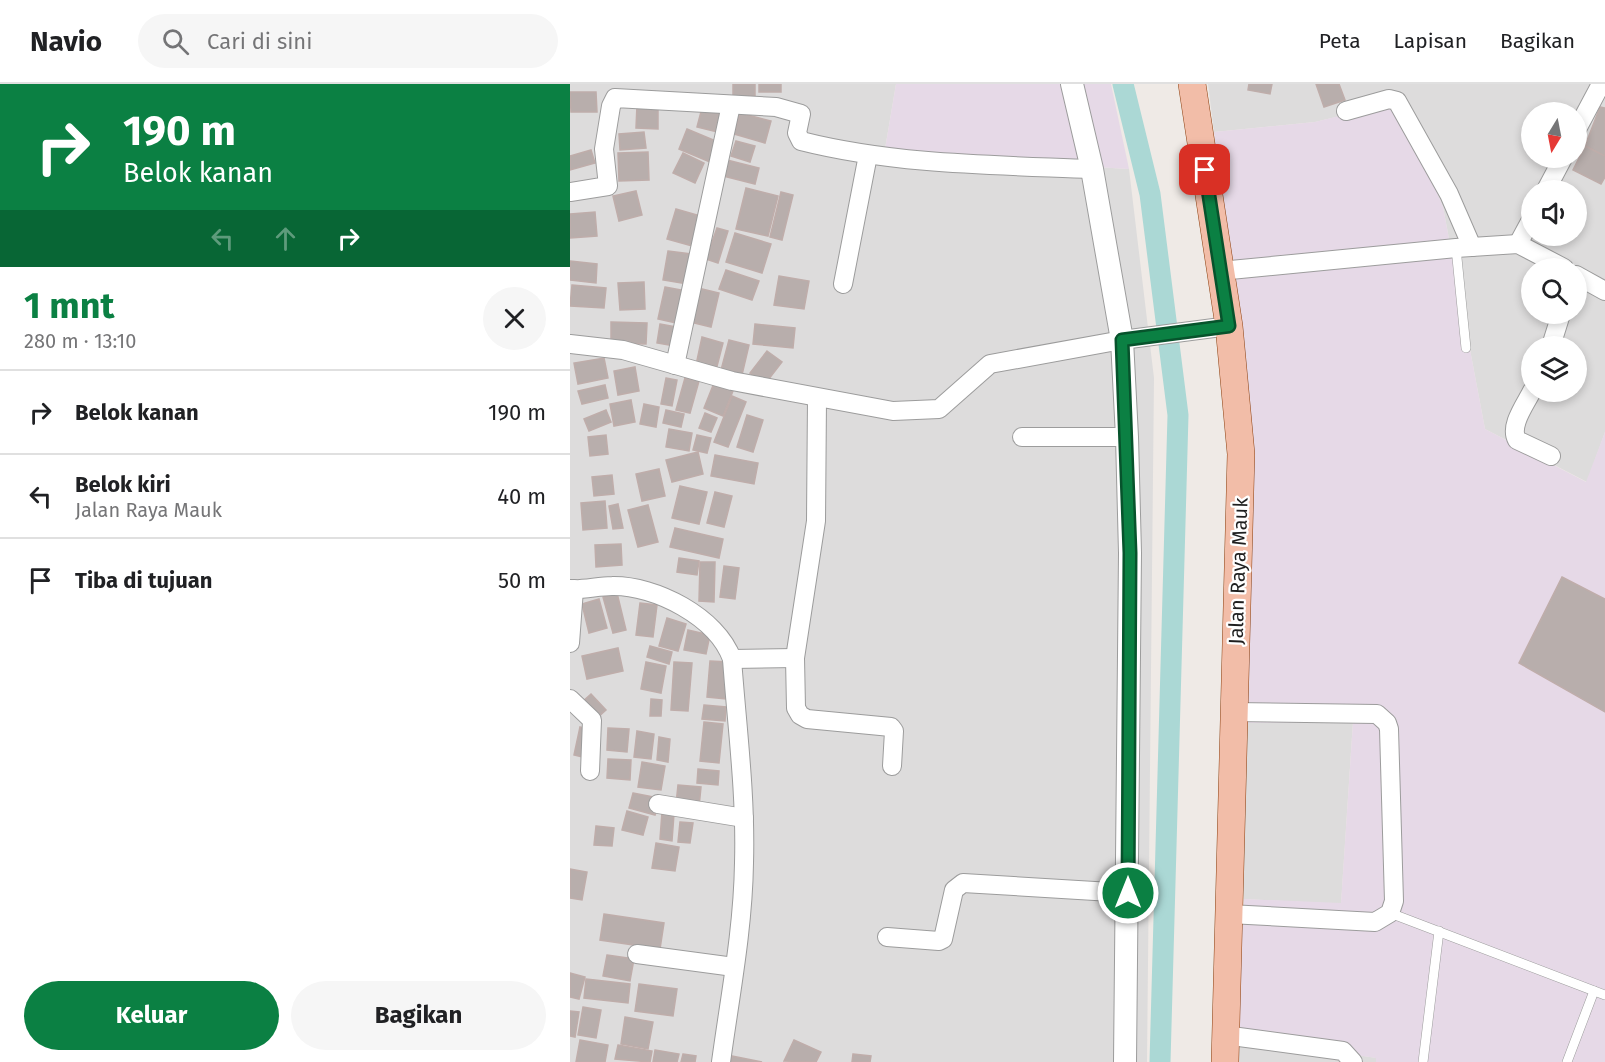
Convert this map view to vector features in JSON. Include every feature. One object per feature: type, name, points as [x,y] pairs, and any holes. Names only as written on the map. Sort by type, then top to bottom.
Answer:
[{"type":"main road","name":"Jalan Raya Mauk","points":[[1192,84],[1220,271],[1222,327],[1241,454],[1225,1062]]},
{"type":"street","points":[[1072,84],[1127,339],[1130,553],[1125,1062]]},
{"type":"street","points":[[1587,110],[1601,84]]},
{"type":"street","points":[[570,192],[606,187],[609,184],[604,149],[611,106],[615,98],[661,92],[731,105],[776,107],[799,112],[801,116],[797,136],[801,141],[868,155],[921,162],[1092,169]]},
{"type":"street","points":[[1346,111],[1389,99],[1397,101],[1449,194],[1464,247]]},
{"type":"street","points":[[675,365],[731,105]]},
{"type":"street","points":[[843,284],[868,155]]},
{"type":"street","points":[[1518,244],[1521,238]]},
{"type":"street","points":[[1220,271],[1464,247],[1518,244],[1545,258]]},
{"type":"street","points":[[1587,281],[1605,291]]},
{"type":"street","points":[[570,344],[623,350],[732,381],[817,399],[893,411],[939,409],[990,364],[1127,339],[1222,327]]},
{"type":"street","points":[[817,399],[816,521],[795,658],[796,708],[800,715],[807,719],[891,726],[894,731],[892,766]]},
{"type":"street","points":[[1527,402],[1514,429],[1515,437],[1551,456]]},
{"type":"street","points":[[1022,437],[1127,437]]},
{"type":"street","points":[[570,643],[572,589],[614,586],[660,594],[715,628],[727,645],[732,659],[744,818],[740,925],[721,1062]]},
{"type":"street","points":[[732,659],[795,658]]},
{"type":"street","points":[[570,699],[592,720],[590,771]]},
{"type":"street","points":[[1229,914],[1375,922],[1390,913],[1394,901],[1387,723],[1377,714],[1233,712]]},
{"type":"street","points":[[658,804],[744,818]]},
{"type":"street","points":[[887,937],[941,940],[946,935],[954,890],[963,883],[1128,893]]},
{"type":"street","points":[[638,954],[734,967]]},
{"type":"street","points":[[1224,1035],[1343,1051],[1353,1062]]},
{"type":"lane","points":[[1464,247],[1466,348]]},
{"type":"lane","points":[[1390,913],[1605,995]]},
{"type":"lane","points":[[1423,1062],[1439,931]]},
{"type":"lane","points":[[1567,1062],[1594,991]]},
{"type":"shaded area","points":[[570,84],[896,84],[884,155],[1129,169],[1154,378],[1147,1062],[570,1062]]},
{"type":"shaded area","points":[[896,84],[1111,84],[1129,169],[884,155]]},
{"type":"shaded area","points":[[1208,84],[1605,84],[1605,432],[1587,482],[1485,429],[1443,207],[1399,102],[1315,122],[1214,132]]},
{"type":"shaded area","points":[[1399,101],[1443,207],[1485,429],[1586,482],[1605,432],[1605,1062],[1376,1062],[1376,1058],[1236,1037],[1244,899],[1341,903],[1353,722],[1234,723],[1244,470],[1214,132],[1315,122]]},
{"type":"shaded area","points":[[1353,721],[1341,904],[1244,899],[1234,723]]},
{"type":"shaded area","points":[[1236,1037],[1377,1058],[1376,1062],[1236,1062]]},
{"type":"building","points":[[733,84],[755,84],[755,96],[733,96]]},
{"type":"building","points":[[759,84],[781,84],[781,92],[759,92]]},
{"type":"building","points":[[1249,84],[1272,84],[1270,94],[1248,90]]},
{"type":"building","points":[[1316,84],[1339,84],[1345,100],[1324,107]]},
{"type":"building","points":[[570,92],[596,92],[597,112],[571,112]]},
{"type":"building","points":[[637,105],[658,106],[658,129],[636,128]]},
{"type":"building","points":[[1600,107],[1605,108],[1605,156],[1587,147],[1587,141]]},
{"type":"building","points":[[702,108],[726,115],[722,133],[697,127]]},
{"type":"building","points":[[740,113],[771,121],[765,143],[734,134]]},
{"type":"building","points":[[687,129],[718,142],[710,162],[679,149]]},
{"type":"building","points":[[644,132],[646,148],[620,150],[619,134]]},
{"type":"building","points":[[736,141],[755,146],[750,162],[731,156]]},
{"type":"building","points":[[1587,147],[1605,156],[1605,177],[1601,184],[1573,170],[1574,168],[1587,168]]},
{"type":"building","points":[[591,150],[595,163],[570,170],[570,156]]},
{"type":"building","points":[[648,152],[649,180],[619,181],[618,153]]},
{"type":"building","points":[[683,153],[704,163],[695,183],[673,173]]},
{"type":"building","points":[[727,160],[759,168],[755,184],[723,176]]},
{"type":"building","points":[[746,188],[778,196],[768,236],[736,229]]},
{"type":"building","points":[[636,191],[642,215],[619,221],[613,196]]},
{"type":"building","points":[[781,192],[793,195],[782,240],[770,237]]},
{"type":"building","points":[[676,209],[704,217],[696,247],[667,239]]},
{"type":"building","points":[[595,212],[597,236],[570,238],[570,214]]},
{"type":"building","points":[[717,228],[728,231],[718,263],[706,259]]},
{"type":"building","points":[[735,233],[771,244],[762,273],[726,262]]},
{"type":"building","points":[[668,251],[691,254],[687,284],[663,280]]},
{"type":"building","points":[[570,261],[597,264],[596,283],[570,280]]},
{"type":"building","points":[[726,270],[759,281],[752,300],[719,289]]},
{"type":"building","points":[[779,276],[809,281],[804,309],[774,305]]},
{"type":"building","points":[[644,282],[645,309],[620,310],[618,283]]},
{"type":"building","points":[[572,285],[606,288],[604,308],[570,306]]},
{"type":"building","points":[[665,287],[687,291],[681,324],[658,319]]},
{"type":"building","points":[[698,288],[719,293],[711,327],[690,322]]},
{"type":"building","points":[[611,322],[647,323],[646,344],[611,343]]},
{"type":"building","points":[[660,324],[677,327],[674,346],[657,343]]},
{"type":"building","points":[[755,324],[795,328],[793,348],[753,344]]},
{"type":"building","points":[[702,337],[723,343],[716,370],[696,365]]},
{"type":"building","points":[[729,340],[749,345],[741,379],[720,374]]},
{"type":"building","points":[[767,351],[782,362],[765,384],[750,373]]},
{"type":"building","points":[[604,358],[608,378],[578,384],[574,363]]},
{"type":"building","points":[[635,367],[639,391],[618,395],[614,371]]},
{"type":"building","points":[[666,378],[677,380],[672,406],[661,404]]},
{"type":"building","points":[[685,378],[699,381],[690,413],[676,410]]},
{"type":"building","points":[[714,383],[733,391],[723,416],[704,408]]},
{"type":"building","points":[[605,385],[608,398],[582,404],[578,391]]},
{"type":"building","points":[[732,396],[746,402],[728,447],[714,442]]},
{"type":"building","points":[[631,400],[635,422],[614,426],[610,404]]},
{"type":"building","points":[[644,404],[659,407],[656,427],[640,424]]},
{"type":"building","points":[[606,410],[611,422],[589,431],[584,419]]},
{"type":"building","points":[[666,410],[684,414],[681,427],[663,423]]},
{"type":"building","points":[[705,413],[717,418],[711,432],[699,428]]},
{"type":"building","points":[[747,415],[763,420],[753,452],[737,447]]},
{"type":"building","points":[[669,429],[692,433],[689,451],[666,447]]},
{"type":"building","points":[[606,435],[608,454],[590,456],[588,437]]},
{"type":"building","points":[[697,435],[711,438],[707,453],[693,450]]},
{"type":"building","points":[[698,452],[703,474],[672,482],[666,460]]},
{"type":"building","points":[[715,455],[758,463],[754,484],[711,476]]},
{"type":"building","points":[[659,469],[665,496],[642,501],[636,474]]},
{"type":"building","points":[[612,475],[614,494],[594,496],[592,477]]},
{"type":"building","points":[[680,486],[707,492],[699,524],[672,518]]},
{"type":"building","points":[[715,492],[732,496],[724,527],[707,523]]},
{"type":"building","points":[[605,501],[607,528],[583,530],[581,503]]},
{"type":"building","points":[[618,504],[623,528],[613,529],[609,506]]},
{"type":"building","points":[[648,505],[658,542],[638,547],[628,510]]},
{"type":"building","points":[[675,528],[723,539],[719,558],[670,547]]},
{"type":"building","points":[[621,544],[622,565],[596,567],[595,545]]},
{"type":"building","points":[[679,558],[699,561],[697,575],[677,572]]},
{"type":"building","points":[[700,562],[715,562],[714,602],[699,601]]},
{"type":"building","points":[[724,566],[739,568],[735,599],[720,597]]},
{"type":"building","points":[[1562,577],[1605,599],[1605,712],[1519,663]]},
{"type":"building","points":[[617,593],[626,630],[613,633],[603,597]]},
{"type":"building","points":[[599,599],[607,628],[589,633],[582,604]]},
{"type":"building","points":[[640,603],[657,605],[653,637],[636,635]]},
{"type":"building","points":[[667,618],[686,624],[678,651],[659,646]]},
{"type":"building","points":[[688,630],[710,635],[706,654],[684,650]]},
{"type":"building","points":[[650,646],[672,652],[669,664],[647,657]]},
{"type":"building","points":[[618,648],[623,671],[587,679],[582,656]]},
{"type":"building","points":[[710,661],[729,662],[726,699],[707,697]]},
{"type":"building","points":[[646,662],[666,666],[661,693],[641,689]]},
{"type":"building","points":[[674,662],[692,663],[688,711],[671,710]]},
{"type":"building","points":[[591,694],[606,710],[596,719],[581,703]]},
{"type":"building","points":[[651,699],[662,700],[661,716],[650,716]]},
{"type":"building","points":[[704,705],[726,707],[725,721],[702,719]]},
{"type":"building","points":[[704,722],[723,724],[719,763],[700,761]]},
{"type":"building","points":[[580,727],[593,730],[587,758],[574,755]]},
{"type":"building","points":[[608,728],[629,729],[627,752],[607,750]]},
{"type":"building","points":[[637,731],[654,734],[651,759],[634,757]]},
{"type":"building","points":[[659,737],[670,739],[668,762],[657,760]]},
{"type":"building","points":[[608,759],[631,760],[630,780],[607,778]]},
{"type":"building","points":[[642,762],[665,766],[661,790],[638,787]]},
{"type":"building","points":[[698,769],[719,771],[718,785],[697,783]]},
{"type":"building","points":[[678,785],[701,787],[699,807],[676,804]]},
{"type":"building","points":[[633,793],[659,798],[655,815],[629,808]]},
{"type":"building","points":[[627,811],[648,817],[643,835],[622,830]]},
{"type":"building","points":[[662,812],[674,814],[672,841],[660,839]]},
{"type":"building","points":[[680,822],[693,823],[690,843],[678,842]]},
{"type":"building","points":[[596,826],[614,828],[612,846],[594,845]]},
{"type":"building","points":[[656,843],[679,847],[675,871],[652,868]]},
{"type":"building","points":[[570,869],[587,872],[582,900],[570,898]]},
{"type":"building","points":[[604,914],[664,923],[660,949],[600,940]]},
{"type":"building","points":[[607,955],[634,959],[630,981],[603,976]]},
{"type":"building","points":[[570,973],[585,977],[579,999],[570,997]]},
{"type":"building","points":[[586,979],[630,984],[628,1003],[584,998]]},
{"type":"building","points":[[639,984],[677,989],[673,1016],[635,1011]]},
{"type":"building","points":[[583,1007],[601,1010],[596,1038],[578,1035]]},
{"type":"building","points":[[570,1011],[579,1012],[575,1037],[570,1036]]},
{"type":"building","points":[[625,1017],[653,1022],[648,1049],[621,1044]]},
{"type":"building","points":[[580,1040],[608,1045],[605,1062],[576,1062]]},
{"type":"building","points":[[794,1040],[821,1052],[816,1062],[784,1061]]},
{"type":"building","points":[[618,1045],[652,1051],[650,1062],[615,1059]]},
{"type":"building","points":[[655,1050],[679,1054],[677,1062],[653,1062]]},
{"type":"building","points":[[683,1054],[696,1056],[695,1062],[681,1062]]},
{"type":"building","points":[[853,1054],[871,1056],[870,1062],[852,1062]]},
{"type":"building","points":[[732,1056],[762,1062],[731,1062]]},
{"type":"waterway","points":[[1123,84],[1150,194],[1178,415],[1160,1062]]},
{"type":"route","points":[[1128,893],[1130,553],[1122,340],[1229,326],[1205,170]]}]
